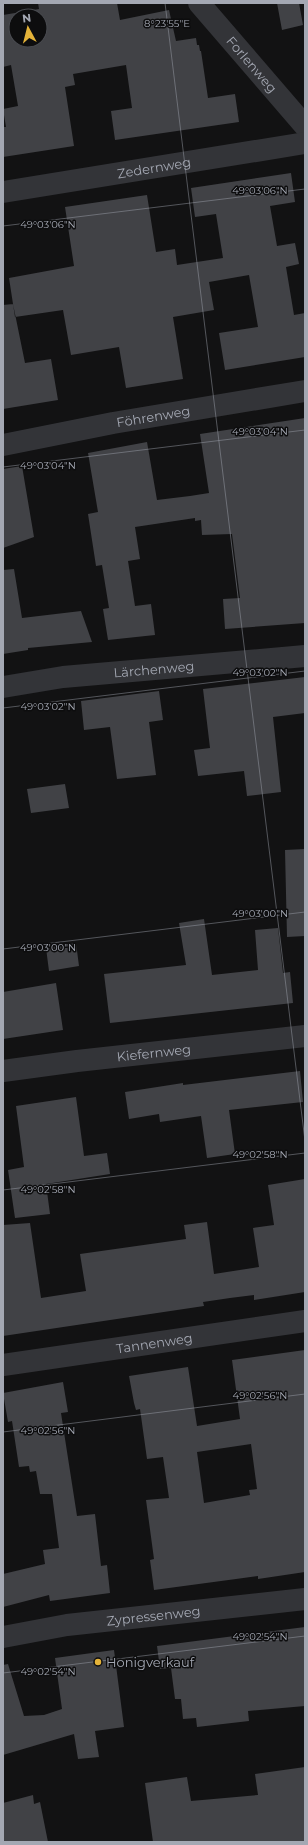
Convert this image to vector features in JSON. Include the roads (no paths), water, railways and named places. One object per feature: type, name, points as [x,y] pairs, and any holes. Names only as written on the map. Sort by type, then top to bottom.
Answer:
[{"type":"street","name":"Forlenweg","points":[[199,3],[305,126]]},
{"type":"street","name":"Zedernweg","points":[[3,192],[305,143]]},
{"type":"street","name":"Föhrenweg","points":[[3,445],[113,423],[305,392]]},
{"type":"street","name":"Lärchenweg","points":[[3,687],[63,677],[305,656]]},
{"type":"street","name":"Kiefernweg","points":[[3,1071],[77,1061],[305,1036]]},
{"type":"street","name":"Tannenweg","points":[[3,1365],[305,1321]]},
{"type":"street","name":"Zypressenweg","points":[[3,1637],[66,1625],[305,1599]]},
{"type":"place","name":"Honigverkauf","points":[[98,1662]]}]
